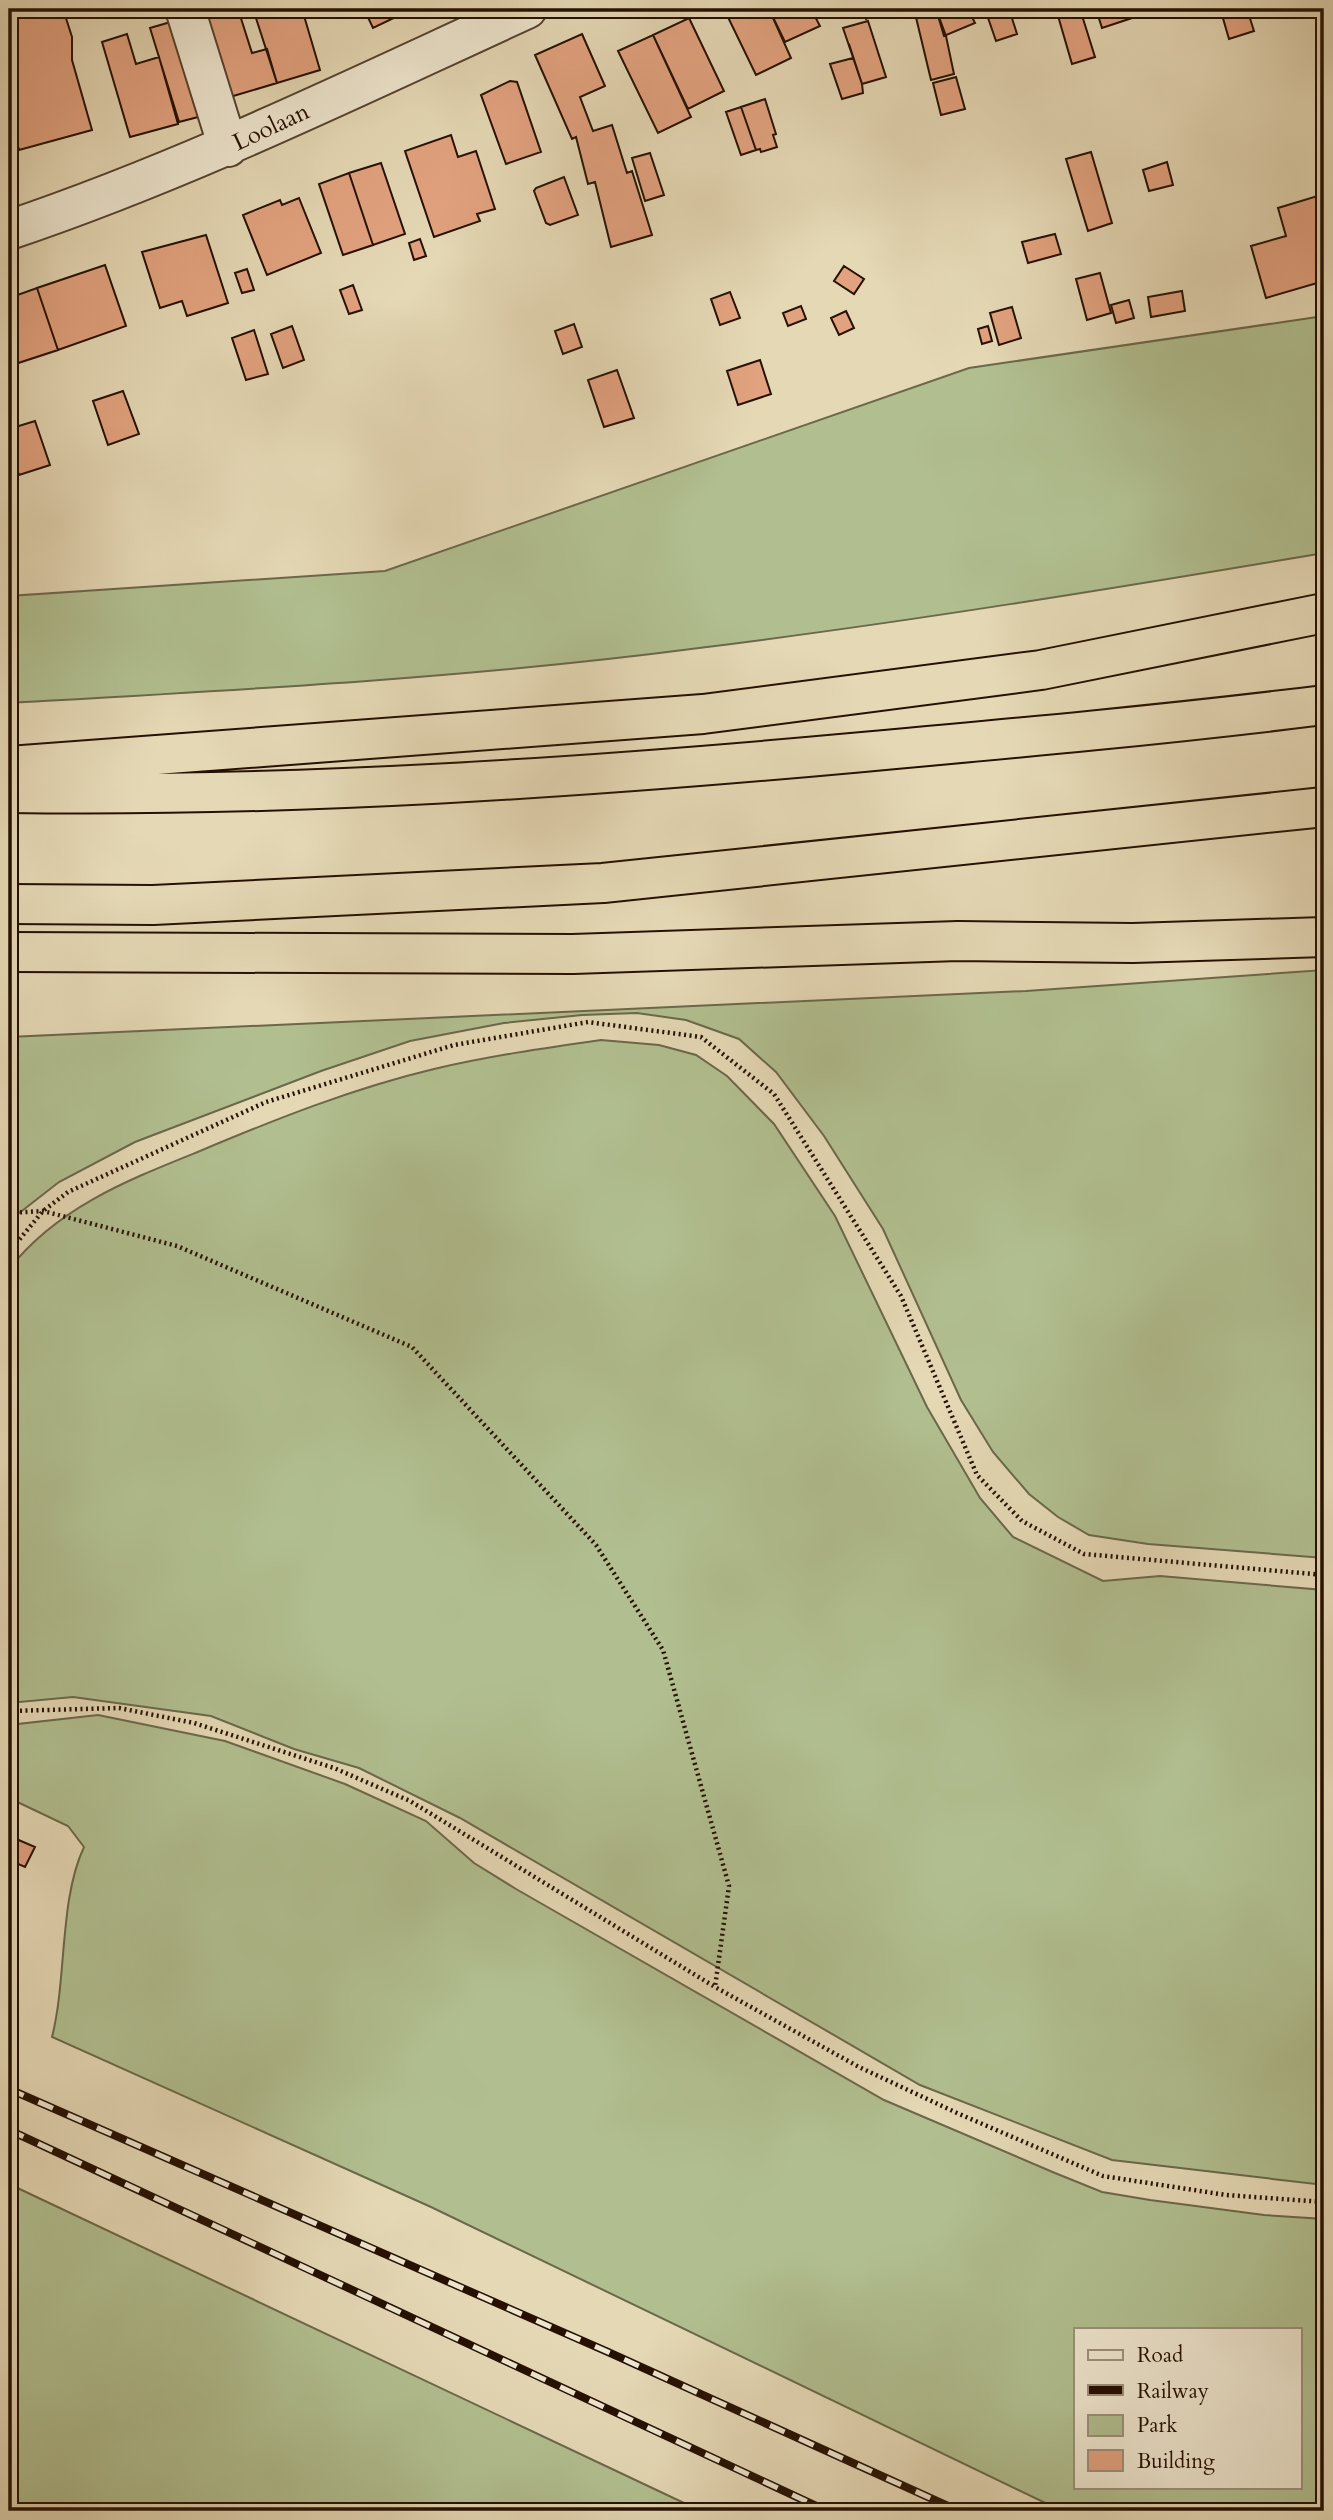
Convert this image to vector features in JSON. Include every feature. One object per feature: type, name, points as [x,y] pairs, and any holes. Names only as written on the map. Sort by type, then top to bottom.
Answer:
[{"type":"highway","points":[[9,766],[703,714],[1041,670],[1324,613]]},
{"type":"highway","points":[[9,793],[375,787],[652,771],[1163,725],[1324,705]]},
{"type":"highway","points":[[9,904],[153,905],[603,883],[1324,807]]},
{"type":"highway","points":[[9,951],[573,954],[958,940],[1133,943],[1324,937]]},
{"type":"street","points":[[186,9],[228,147]]},
{"type":"street","name":"Loolaan","points":[[9,230],[97,200],[228,147],[527,9]]},
{"type":"path","points":[[9,1251],[43,1211],[68,1192],[266,1102],[454,1045],[587,1022],[701,1037],[774,1094],[901,1296],[977,1475],[1022,1521],[1084,1553],[1324,1575]]},
{"type":"path","points":[[9,1213],[24,1209],[43,1211],[177,1246],[412,1346],[596,1545],[663,1650],[729,1886],[715,1987]]},
{"type":"path","points":[[9,1711],[119,1708],[194,1723],[334,1768],[410,1801],[455,1826],[495,1855],[715,1987],[859,2067],[1103,2176],[1226,2195],[1324,2202]]},
{"type":"green space","points":[[1324,316],[1324,553],[934,616],[613,658],[354,682],[9,703],[9,596],[385,571],[969,368]]},
{"type":"green space","points":[[1324,970],[1324,1558],[1148,1544],[1089,1535],[1058,1517],[1029,1494],[993,1452],[961,1400],[883,1229],[824,1136],[776,1072],[739,1039],[686,1020],[637,1013],[582,1015],[504,1023],[410,1041],[321,1071],[135,1142],[59,1182],[9,1221],[9,1037],[1026,991]]},
{"type":"green space","points":[[601,1040],[659,1045],[696,1055],[727,1076],[774,1124],[835,1216],[927,1407],[980,1498],[1013,1537],[1103,1581],[1160,1576],[1324,1590],[1324,2185],[1112,2160],[920,2085],[460,1818],[359,1768],[294,1749],[211,1716],[73,1697],[9,1703],[9,1269],[28,1247],[72,1212],[121,1185],[316,1105],[374,1085],[434,1069],[496,1056]]},
{"type":"green space","points":[[98,1715],[225,1741],[345,1784],[426,1821],[474,1863],[516,1889],[884,2100],[1102,2192],[1264,2215],[1324,2219],[1324,2511],[1062,2511],[431,2207],[52,2037],[71,1891],[84,1847],[68,1826],[9,1798],[9,1725]]},
{"type":"green space","points":[[9,2184],[701,2511],[9,2511]]},
{"type":"building","points":[[9,9],[63,9],[72,37],[72,60],[92,130],[19,150],[9,113]]},
{"type":"building","points":[[238,9],[252,53],[267,49],[277,83],[230,97],[203,11]]},
{"type":"building","points":[[253,9],[302,9],[320,70],[277,83]]},
{"type":"building","points":[[364,9],[397,9],[400,15],[373,28]]},
{"type":"building","points":[[724,9],[769,9],[791,58],[756,75]]},
{"type":"building","points":[[769,9],[811,9],[820,26],[785,42]]},
{"type":"building","points":[[861,9],[887,9],[866,19]]},
{"type":"building","points":[[914,9],[936,9],[946,36],[954,74],[931,80]]},
{"type":"building","points":[[936,9],[968,9],[975,23],[944,36]]},
{"type":"building","points":[[985,9],[1009,9],[1017,34],[996,41]]},
{"type":"building","points":[[1056,9],[1080,9],[1095,57],[1072,64]]},
{"type":"building","points":[[1096,9],[1129,9],[1132,18],[1102,28]]},
{"type":"building","points":[[1214,9],[1247,9],[1254,31],[1229,39],[1222,15],[1216,16]]},
{"type":"building","points":[[689,18],[724,91],[688,109],[653,35]]},
{"type":"building","points":[[174,21],[202,116],[179,122],[150,28]]},
{"type":"building","points":[[868,21],[886,77],[862,84],[843,28]]},
{"type":"building","points":[[127,34],[136,64],[159,57],[178,124],[130,137],[102,42]]},
{"type":"building","points":[[582,34],[605,86],[580,97],[593,131],[612,125],[627,173],[632,171],[652,235],[611,247],[595,182],[588,184],[576,137],[572,139],[535,55]]},
{"type":"building","points":[[653,35],[691,117],[658,133],[618,51]]},
{"type":"building","points":[[849,44],[862,84],[863,93],[842,99],[830,64],[853,58]]},
{"type":"building","points":[[956,77],[965,109],[941,115],[933,83]]},
{"type":"building","points":[[510,81],[517,82],[541,152],[506,164],[481,95]]},
{"type":"building","points":[[765,99],[776,134],[773,135],[777,147],[761,152],[760,149],[756,150],[741,107]]},
{"type":"building","points":[[741,107],[756,150],[741,155],[726,112]]},
{"type":"building","points":[[451,135],[458,157],[476,151],[495,209],[477,214],[480,221],[434,237],[405,151]]},
{"type":"building","points":[[1091,152],[1112,223],[1088,231],[1066,159]]},
{"type":"building","points":[[650,153],[664,195],[645,201],[632,158]]},
{"type":"building","points":[[1167,162],[1173,185],[1149,191],[1143,170]]},
{"type":"building","points":[[381,163],[405,234],[373,245],[349,173]]},
{"type":"building","points":[[349,173],[373,245],[343,255],[319,184]]},
{"type":"building","points":[[564,177],[578,215],[550,225],[546,223],[534,191]]},
{"type":"building","points":[[1324,194],[1324,281],[1266,298],[1251,246],[1286,236],[1278,208]]},
{"type":"building","points":[[299,198],[321,253],[267,275],[243,215],[280,200],[282,205]]},
{"type":"building","points":[[1055,234],[1061,254],[1028,263],[1022,242]]},
{"type":"building","points":[[206,235],[228,303],[187,316],[182,301],[160,308],[142,252]]},
{"type":"building","points":[[420,239],[426,256],[414,260],[409,243]]},
{"type":"building","points":[[105,265],[126,326],[58,350],[37,288]]},
{"type":"building","points":[[844,266],[864,279],[854,294],[834,281]]},
{"type":"building","points":[[247,269],[254,290],[242,293],[235,273]]},
{"type":"building","points":[[1100,273],[1111,313],[1087,320],[1076,279]]},
{"type":"building","points":[[353,285],[362,310],[349,314],[340,290]]},
{"type":"building","points":[[37,288],[58,350],[9,366],[9,298]]},
{"type":"building","points":[[1182,291],[1185,311],[1151,317],[1148,297]]},
{"type":"building","points":[[730,292],[740,318],[720,325],[711,299]]},
{"type":"building","points":[[1129,300],[1134,318],[1116,323],[1111,305]]},
{"type":"building","points":[[801,306],[806,319],[788,326],[783,313]]},
{"type":"building","points":[[1012,307],[1021,338],[999,345],[990,313]]},
{"type":"building","points":[[846,311],[854,328],[839,335],[831,318]]},
{"type":"building","points":[[574,324],[582,347],[563,354],[555,331]]},
{"type":"building","points":[[292,326],[304,360],[283,368],[271,334]]},
{"type":"building","points":[[988,326],[992,341],[982,344],[978,329]]},
{"type":"building","points":[[254,330],[268,374],[246,380],[232,338]]},
{"type":"building","points":[[760,360],[771,394],[738,405],[727,371]]},
{"type":"building","points":[[617,370],[634,418],[604,427],[588,380]]},
{"type":"building","points":[[123,391],[139,434],[108,445],[93,401]]},
{"type":"building","points":[[35,421],[50,465],[19,475],[9,444],[9,429]]},
{"type":"building","points":[[14,1838],[35,1847],[25,1867],[9,1860]]},
{"type":"railway","points":[[9,2089],[608,2352],[959,2511]]},
{"type":"railway","points":[[9,2130],[827,2511]]}]
